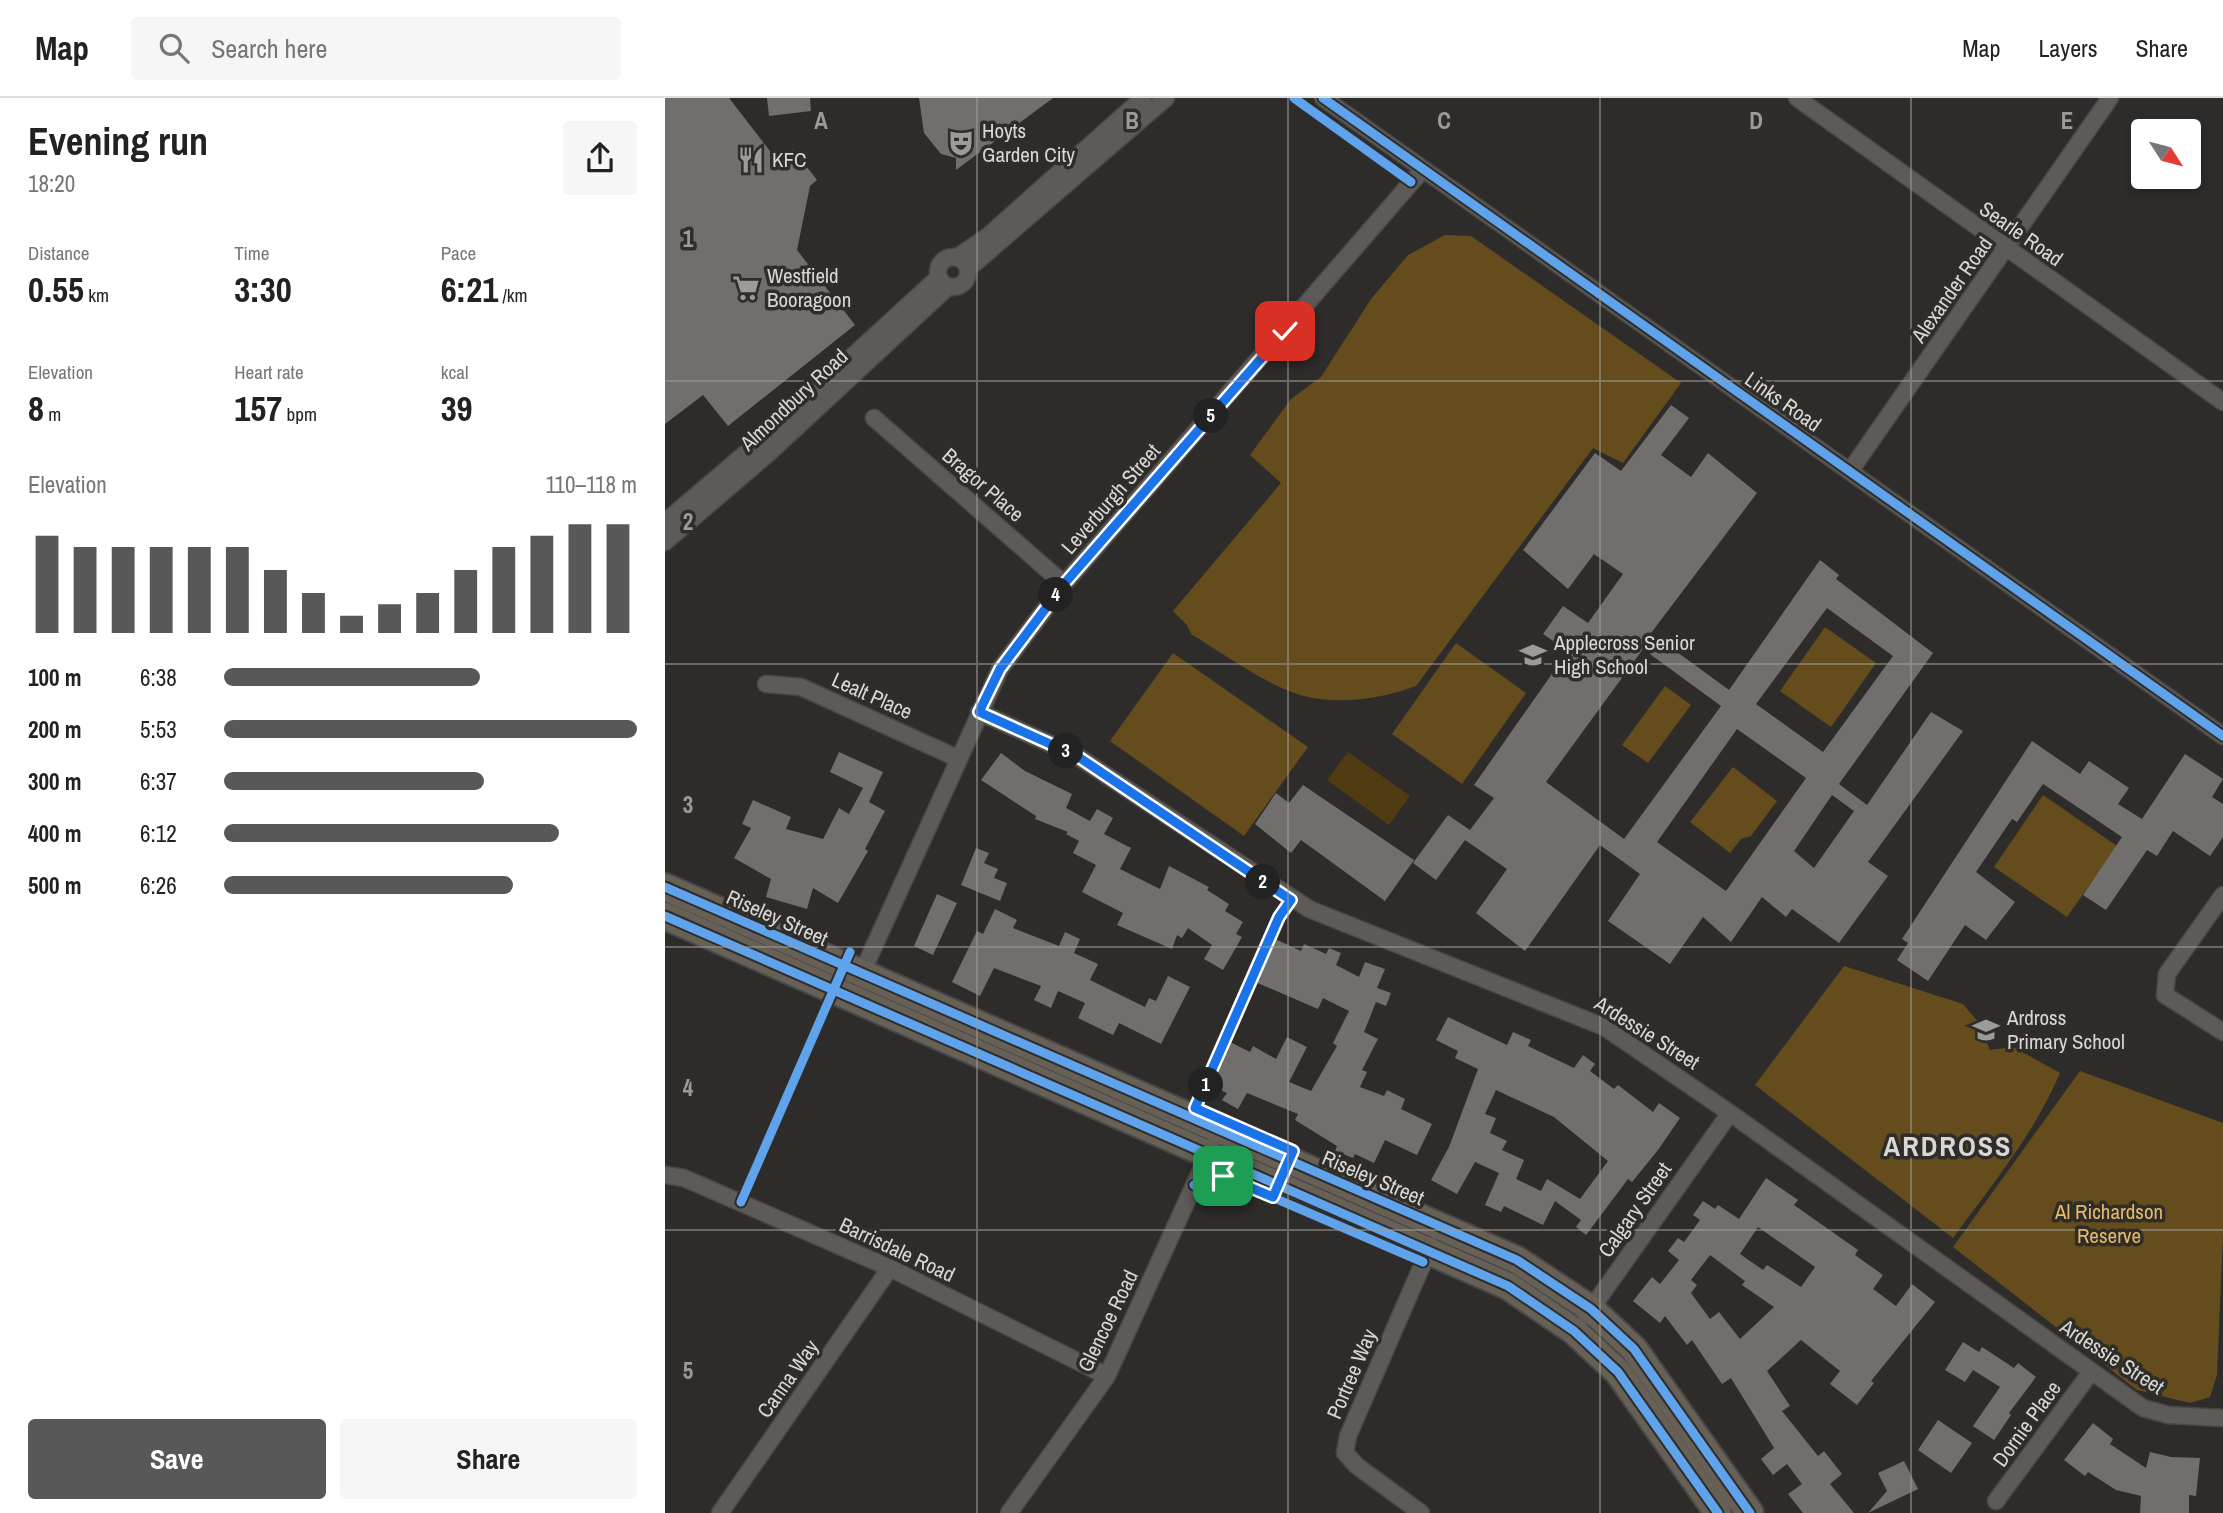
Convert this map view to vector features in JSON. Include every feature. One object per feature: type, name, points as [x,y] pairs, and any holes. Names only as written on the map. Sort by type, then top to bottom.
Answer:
[{"type":"highway","name":"Riseley Street","points":[[665,887],[861,975],[1508,1286],[1574,1331],[1618,1372],[1718,1513]]},
{"type":"highway","name":"Riseley Street","points":[[665,916],[1214,1143],[1444,1226],[1517,1260],[1591,1309],[1634,1349],[1751,1513]]},
{"type":"street","points":[[1143,98],[988,236],[962,264],[962,284],[944,281],[941,264],[962,264],[1166,98]]},
{"type":"street","name":"Links Road","points":[[1324,98],[2223,736]]},
{"type":"street","name":"Searle Road","points":[[1797,98],[2223,402]]},
{"type":"street","name":"Alexander Road","points":[[1850,471],[2007,250],[2110,98]]},
{"type":"street","name":"Leverburgh Street","points":[[861,975],[957,758],[1000,669],[1064,584],[1423,169]]},
{"type":"street","name":"Almondbury Road","points":[[665,522],[944,281]]},
{"type":"street","name":"Almondbury Road","points":[[665,542],[770,452],[944,281]]},
{"type":"street","name":"Bragor Place","points":[[874,418],[1064,584]]},
{"type":"street","name":"Lealt Place","points":[[766,684],[801,687],[957,758]]},
{"type":"street","name":"Ardessie Street","points":[[979,712],[1077,756],[1300,905],[1586,1017],[1629,1043],[1730,1113],[2143,1408],[2154,1412],[2223,1418]]},
{"type":"street","points":[[2223,895],[2167,974],[2165,995],[2223,1032]]},
{"type":"street","name":"Calgary Street","points":[[1574,1331],[1730,1113]]},
{"type":"street","name":"Glencoe Road","points":[[1009,1513],[1107,1376],[1214,1143]]},
{"type":"street","name":"Barrisdale Road","points":[[665,1175],[684,1178],[890,1268],[1107,1376]]},
{"type":"street","name":"Portree Way","points":[[1421,1513],[1357,1466],[1345,1453],[1348,1436],[1429,1250],[1444,1226]]},
{"type":"street","name":"Canna Way","points":[[720,1513],[890,1268]]},
{"type":"street","name":"Dornie Place","points":[[1996,1501],[2091,1372]]},
{"type":"green space","points":[[1445,235],[1471,236],[1681,383],[1623,463],[1593,448],[1416,686],[1386,695],[1353,700],[1304,696],[1264,679],[1191,634],[1187,625],[1173,611],[1281,483],[1250,455],[1291,399],[1321,377],[1371,299],[1408,255]]},
{"type":"green space","points":[[1825,627],[1876,663],[1831,727],[1780,691]]},
{"type":"green space","points":[[1456,643],[1526,693],[1462,784],[1392,734]]},
{"type":"green space","points":[[1173,653],[1308,747],[1244,836],[1110,741]]},
{"type":"green space","points":[[1665,686],[1691,705],[1648,763],[1622,745]]},
{"type":"green space","points":[[1733,767],[1777,801],[1751,836],[1741,839],[1730,853],[1690,822]]},
{"type":"green space","points":[[2043,795],[2117,846],[2067,917],[1994,867]]},
{"type":"green space","points":[[1844,966],[1963,1004],[1979,1023],[1990,1050],[2013,1047],[2060,1073],[2025,1138],[1953,1238],[1755,1085]]},
{"type":"green space","name":"Al Richardson Reserve","points":[[2080,1071],[2223,1123],[2223,1234],[2217,1375],[2210,1397],[2190,1403],[2137,1390],[1953,1247]]},
{"type":"shaded area","points":[[1348,752],[1410,796],[1389,825],[1327,780]]},
{"type":"building","name":"Westfield Booragoon","points":[[665,98],[729,98],[777,160],[793,149],[817,180],[810,186],[797,250],[855,325],[728,426],[703,395],[665,424]]},
{"type":"building","points":[[767,98],[810,98],[811,111],[769,116]]},
{"type":"building","name":"Hoyts Garden City","points":[[919,98],[1053,98],[956,170],[956,158],[941,154],[924,133]]},
{"type":"building","points":[[1671,405],[1689,418],[1661,455],[1691,477],[1708,453],[1757,493],[1651,633],[1729,690],[1820,560],[1839,575],[1836,579],[1933,653],[1839,784],[1867,805],[1931,712],[1963,731],[1868,862],[1888,876],[1839,943],[1792,909],[1786,917],[1762,897],[1731,942],[1703,917],[1670,964],[1608,921],[1640,874],[1600,845],[1525,951],[1476,913],[1507,869],[1465,840],[1436,880],[1413,863],[1448,815],[1470,830],[1494,798],[1474,785],[1568,651],[1543,634],[1563,606],[1588,623],[1623,574],[1594,554],[1568,589],[1523,550],[1595,453],[1621,471]],"holes":[[[1827,608],[1893,656],[1823,752],[1756,704]],[[1643,649],[1721,706],[1624,839],[1546,782]],[[1737,729],[1806,778],[1726,891],[1657,842]],[[1832,795],[1854,811],[1814,868],[1794,851]]]},
{"type":"building","points":[[2032,741],[2080,774],[2089,761],[2129,788],[2118,804],[2142,819],[2185,754],[2223,779],[2212,797],[2223,804],[2223,837],[2210,856],[2173,831],[2157,856],[2147,850],[2106,910],[2083,895],[2122,837],[2043,784],[2017,822],[2012,819],[1976,872],[2015,902],[1986,940],[1965,925],[1928,981],[1897,960],[1908,943],[1902,939]]},
{"type":"building","points":[[839,752],[883,772],[869,802],[885,811],[865,849],[868,851],[838,903],[813,888],[807,909],[766,897],[771,879],[734,858],[751,828],[742,824],[753,800],[791,817],[786,829],[823,839],[839,808],[849,814],[863,788],[830,772]]},
{"type":"building","points":[[1001,753],[1025,771],[1072,794],[1066,808],[1090,821],[1097,809],[1113,818],[1104,834],[1131,848],[1120,869],[1160,889],[1169,866],[1209,887],[1207,890],[1229,904],[1225,911],[1243,922],[1236,934],[1242,937],[1223,970],[1204,959],[1212,945],[1188,928],[1182,938],[1177,935],[1172,949],[1117,925],[1123,913],[1082,892],[1096,865],[1073,853],[1079,841],[1066,834],[1068,832],[1035,819],[1036,816],[981,780]]},
{"type":"building","points":[[1303,785],[1414,860],[1385,901],[1301,840],[1291,853],[1255,824],[1276,793],[1289,803]]},
{"type":"building","points":[[976,848],[989,853],[984,863],[998,869],[994,878],[1007,883],[1000,901],[961,885]]},
{"type":"building","points":[[937,894],[957,903],[933,955],[914,946]]},
{"type":"building","points":[[995,909],[1017,920],[1013,928],[1059,946],[1065,932],[1080,939],[1074,953],[1098,964],[1090,980],[1145,1007],[1149,998],[1156,1001],[1168,976],[1190,987],[1161,1044],[1119,1023],[1113,1035],[1078,1018],[1085,1003],[1058,991],[1051,1008],[1034,1000],[1041,986],[994,968],[980,996],[952,982],[977,931],[983,934]]},
{"type":"building","points":[[1273,938],[1301,951],[1304,944],[1326,954],[1329,948],[1341,953],[1336,965],[1359,977],[1365,962],[1385,969],[1377,988],[1391,993],[1386,1006],[1376,1002],[1364,1032],[1378,1039],[1362,1070],[1367,1072],[1360,1087],[1384,1096],[1387,1090],[1405,1099],[1401,1109],[1432,1124],[1417,1155],[1385,1140],[1374,1163],[1355,1154],[1353,1158],[1335,1151],[1337,1146],[1295,1120],[1298,1114],[1247,1093],[1238,1109],[1222,1100],[1227,1093],[1208,1084],[1228,1041],[1250,1052],[1253,1046],[1276,1059],[1287,1037],[1307,1047],[1289,1082],[1311,1091],[1337,1046],[1333,1043],[1349,1011],[1323,998],[1318,1009],[1253,981]]},
{"type":"building","points":[[1448,1017],[1507,1045],[1513,1032],[1531,1040],[1528,1046],[1574,1068],[1583,1055],[1595,1064],[1590,1071],[1614,1089],[1618,1085],[1653,1112],[1659,1103],[1680,1118],[1658,1150],[1632,1182],[1628,1179],[1586,1235],[1576,1227],[1581,1220],[1555,1201],[1543,1225],[1504,1206],[1501,1212],[1485,1205],[1499,1173],[1475,1162],[1457,1194],[1431,1180],[1449,1147],[1478,1069],[1455,1058],[1458,1051],[1436,1040]],"holes":[[[1496,1090],[1554,1117],[1608,1161],[1580,1199],[1547,1179],[1541,1191],[1516,1179],[1524,1160],[1502,1150],[1507,1141],[1490,1133],[1496,1118],[1485,1114]]]},
{"type":"building","points":[[1766,1178],[1798,1200],[1794,1205],[1858,1250],[1855,1255],[1883,1275],[1873,1289],[1896,1306],[1912,1284],[1935,1302],[1871,1381],[1874,1383],[1857,1405],[1830,1384],[1840,1371],[1801,1340],[1767,1371],[1790,1406],[1782,1411],[1818,1456],[1824,1451],[1842,1474],[1830,1484],[1854,1513],[1803,1513],[1788,1494],[1802,1484],[1787,1464],[1773,1475],[1761,1459],[1774,1448],[1731,1378],[1722,1384],[1692,1340],[1687,1345],[1665,1316],[1660,1323],[1633,1301],[1652,1277],[1660,1284],[1679,1260],[1668,1251],[1678,1238],[1684,1242],[1700,1220],[1693,1215],[1703,1201],[1715,1209],[1718,1205],[1739,1219]],"holes":[[[1758,1227],[1815,1267],[1801,1287],[1767,1265],[1763,1270],[1740,1254]],[[1710,1255],[1745,1281],[1742,1285],[1774,1307],[1740,1339],[1719,1312],[1710,1319],[1691,1293],[1697,1285],[1691,1280]]]},
{"type":"building","points":[[1963,1342],[1979,1352],[1982,1347],[2014,1368],[2018,1363],[2036,1377],[2009,1413],[2011,1415],[1994,1440],[1973,1426],[2000,1387],[1973,1370],[1965,1382],[1945,1370]]},
{"type":"building","points":[[1938,1420],[1972,1443],[1951,1473],[1918,1450]]},
{"type":"building","points":[[2093,1423],[2113,1439],[2110,1444],[2146,1468],[2150,1452],[2171,1457],[2200,1458],[2196,1496],[2189,1495],[2189,1513],[2140,1513],[2141,1496],[2116,1490],[2088,1472],[2085,1476],[2064,1460]]},
{"type":"building","points":[[1904,1461],[1918,1489],[1868,1513],[1887,1491],[1878,1473]]},
{"type":"cycle path","points":[[1294,98],[1411,182]]},
{"type":"cycle path","points":[[1323,98],[2223,736]]},
{"type":"cycle path","points":[[665,887],[1517,1260],[1591,1309],[1634,1349],[1750,1513]]},
{"type":"cycle path","points":[[1278,1144],[1196,1108],[1279,917],[1291,900]]},
{"type":"cycle path","points":[[665,916],[1508,1286],[1574,1331],[1618,1372],[1718,1513]]},
{"type":"cycle path","points":[[741,1202],[850,952]]},
{"type":"cycle path","points":[[1194,1185],[1204,1189],[1210,1180],[1223,1176],[1423,1262]]},
{"type":"place","name":"Hoyts Garden City","points":[[961,143]]},
{"type":"place","name":"KFC","points":[[751,160]]},
{"type":"place","name":"Westfield Booragoon","points":[[746,288]]},
{"type":"place","name":"Applecross Senior High School","points":[[1533,655]]},
{"type":"place","name":"Ardross Primary School","points":[[1986,1030]]},
{"type":"district","name":"ARDROSS","points":[[1948,1146]]},
{"type":"route","points":[[1223,1176],[1273,1197],[1293,1151],[1195,1108],[1279,917],[1291,900],[1077,756],[979,712],[1000,669],[1064,584],[1285,331]]}]
